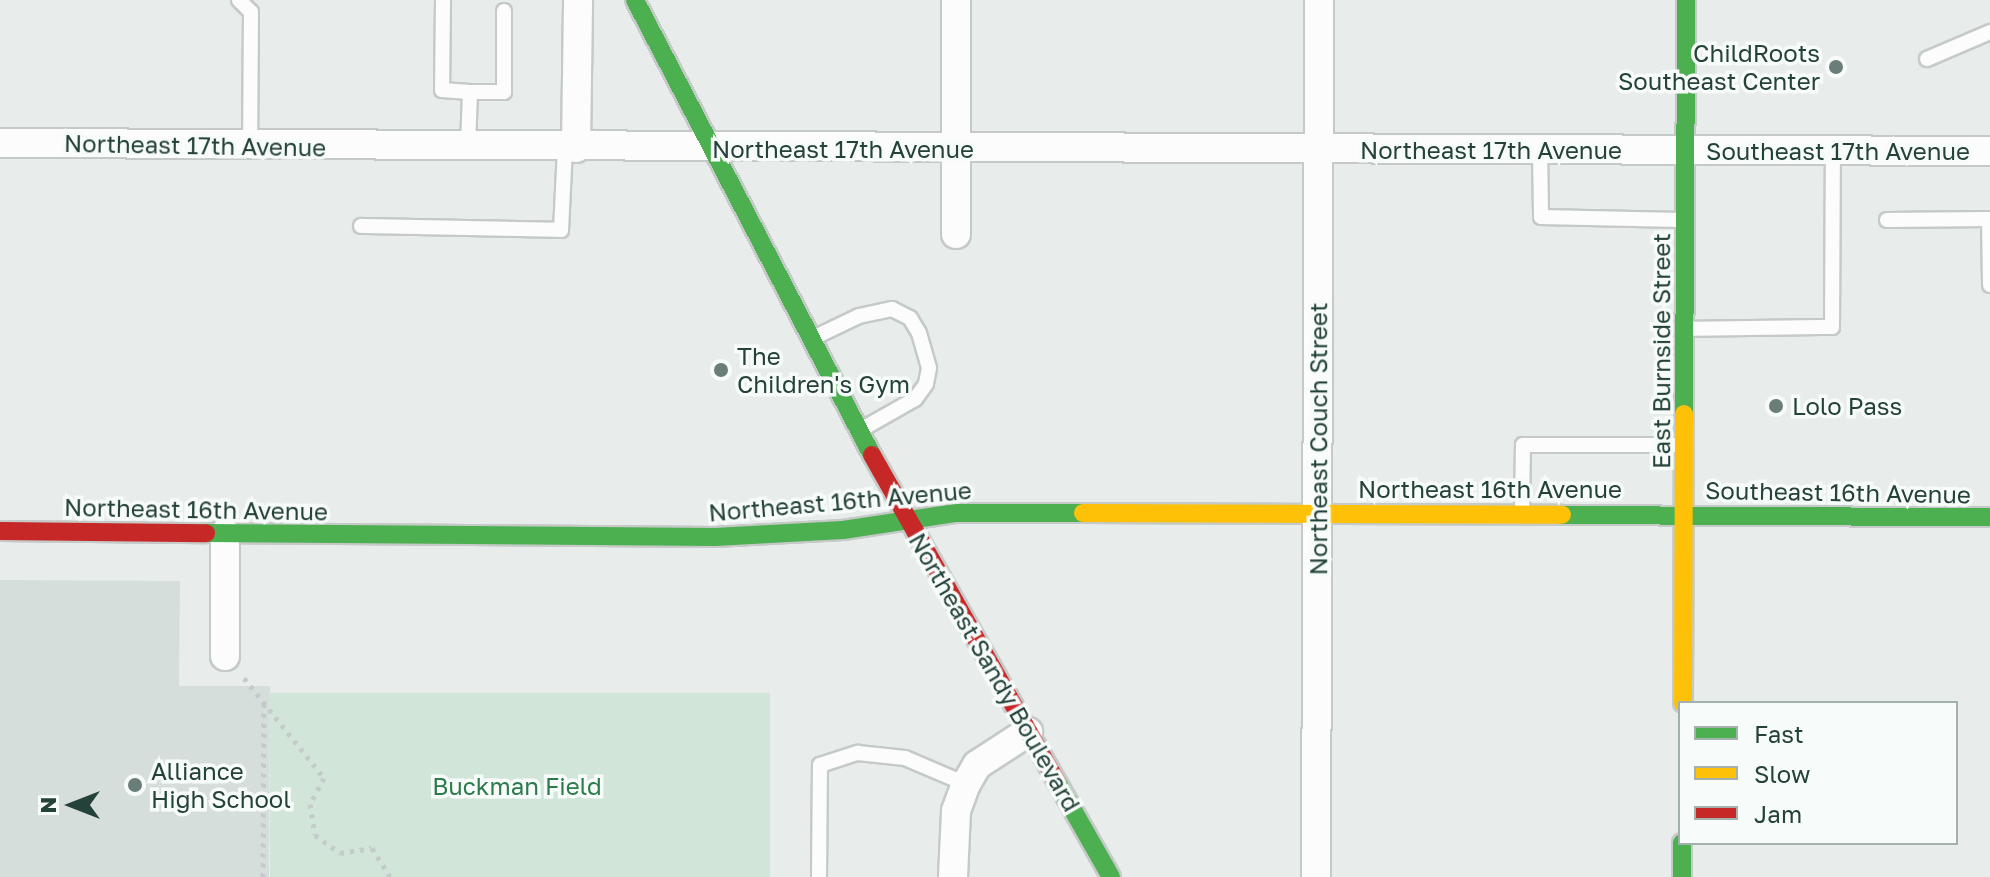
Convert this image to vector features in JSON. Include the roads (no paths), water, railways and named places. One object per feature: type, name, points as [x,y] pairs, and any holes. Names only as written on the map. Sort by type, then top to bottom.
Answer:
[{"type":"street","points":[[570,148],[578,0]]},
{"type":"street","name":"Northeast Sandy Boulevard","points":[[635,0],[909,519],[1111,877]]},
{"type":"street","points":[[956,0],[956,234]]},
{"type":"street","name":"Northeast Couch Street","points":[[1316,877],[1319,0]]},
{"type":"street","name":"East Burnside Street","points":[[1683,701],[1686,0]]},
{"type":"street","name":"Northeast 17th Avenue","points":[[0,143],[1685,151]]},
{"type":"street","name":"Southeast 17th Avenue","points":[[1685,151],[1990,151]]},
{"type":"street","name":"Northeast 16th Avenue","points":[[0,531],[715,537],[843,530],[955,513],[1685,514]]},
{"type":"street","name":"Southeast 16th Avenue","points":[[1685,514],[1990,517]]},
{"type":"street","points":[[225,533],[225,656]]},
{"type":"street","points":[[953,877],[956,811],[966,784],[977,765],[1028,732]]},
{"type":"street","points":[[1682,845],[1682,877]]},
{"type":"lane","points":[[239,0],[251,12],[250,146]]},
{"type":"lane","points":[[443,0],[442,90],[504,92],[504,11]]},
{"type":"lane","points":[[1927,59],[1990,32]]},
{"type":"lane","points":[[468,147],[470,92]]},
{"type":"lane","points":[[361,226],[561,230],[570,148]]},
{"type":"lane","points":[[1540,150],[1541,217],[1685,220]]},
{"type":"lane","points":[[1685,329],[1832,327],[1833,151]]},
{"type":"lane","points":[[1887,220],[1989,219],[1990,285]]},
{"type":"lane","points":[[812,338],[877,309],[892,309],[910,318],[919,333],[929,368],[926,384],[915,399],[861,430]]},
{"type":"lane","points":[[1522,514],[1523,445],[1685,445]]},
{"type":"lane","points":[[819,877],[820,765],[858,753],[905,758],[966,784]]},
{"type":"place","name":"ChildRoots Southeast Center","points":[[1836,67]]},
{"type":"place","name":"The Children's Gym","points":[[721,370]]},
{"type":"place","name":"Lolo Pass","points":[[1776,406]]},
{"type":"place","name":"Alliance High School","points":[[135,785]]},
{"type":"park label","name":"Buckman Field","points":[[517,786]]}]
